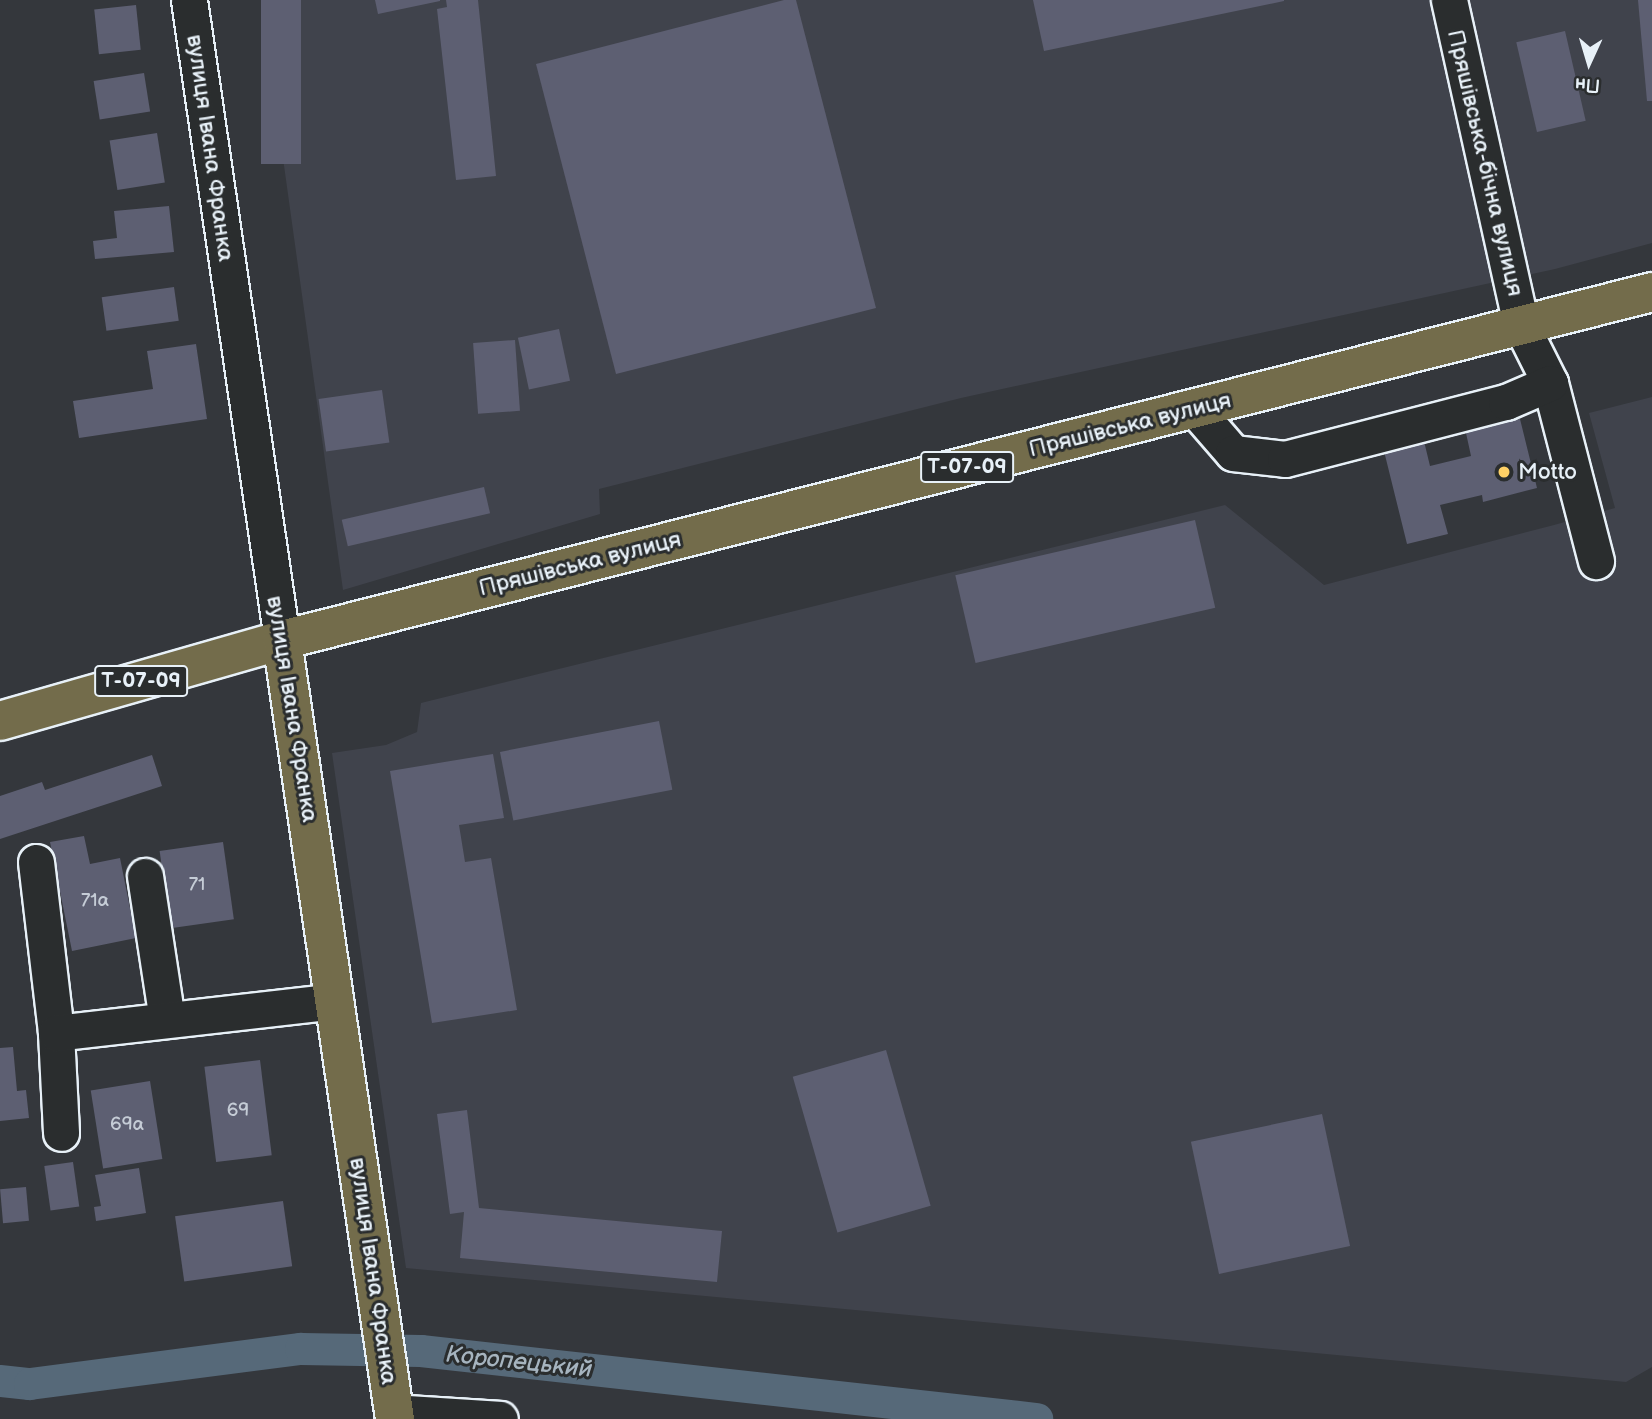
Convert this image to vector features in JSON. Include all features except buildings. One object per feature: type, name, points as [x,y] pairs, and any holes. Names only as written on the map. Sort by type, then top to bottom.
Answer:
[{"type":"main road","name":"Пряшівська вулиця","points":[[282,640],[1652,292]]},
{"type":"main road","name":"Т-07-09","points":[[0,721],[282,640]]},
{"type":"main road","name":"вулиця Івана Франка","points":[[282,640],[393,1406]]},
{"type":"street","name":"вулиця Івана Франка","points":[[188,0],[282,640]]},
{"type":"street","name":"Пряшівська-бічна вулиця","points":[[1449,0],[1521,325],[1550,383],[1597,561]]},
{"type":"street","points":[[1195,409],[1233,453],[1285,459],[1506,402],[1550,383]]},
{"type":"street","points":[[36,862],[56,1033],[61,1133]]},
{"type":"street","points":[[145,876],[167,1019]]},
{"type":"street","points":[[56,1033],[335,1001]]},
{"type":"street","points":[[393,1406],[500,1419]]},
{"type":"shaded area","points":[[261,0],[1652,0],[1652,243],[1555,269],[961,398],[599,489],[600,514],[343,590]]},
{"type":"shaded area","points":[[1652,397],[1652,1367],[1626,1382],[406,1268],[332,753],[386,745],[417,732],[421,703],[1225,505],[1324,585],[1554,525],[1615,508],[1589,413]]},
{"type":"waterway","name":"Коропецький","points":[[0,1381],[30,1384],[301,1349],[421,1351],[1037,1419]]},
{"type":"place","name":"Motto","points":[[1504,472]]}]
